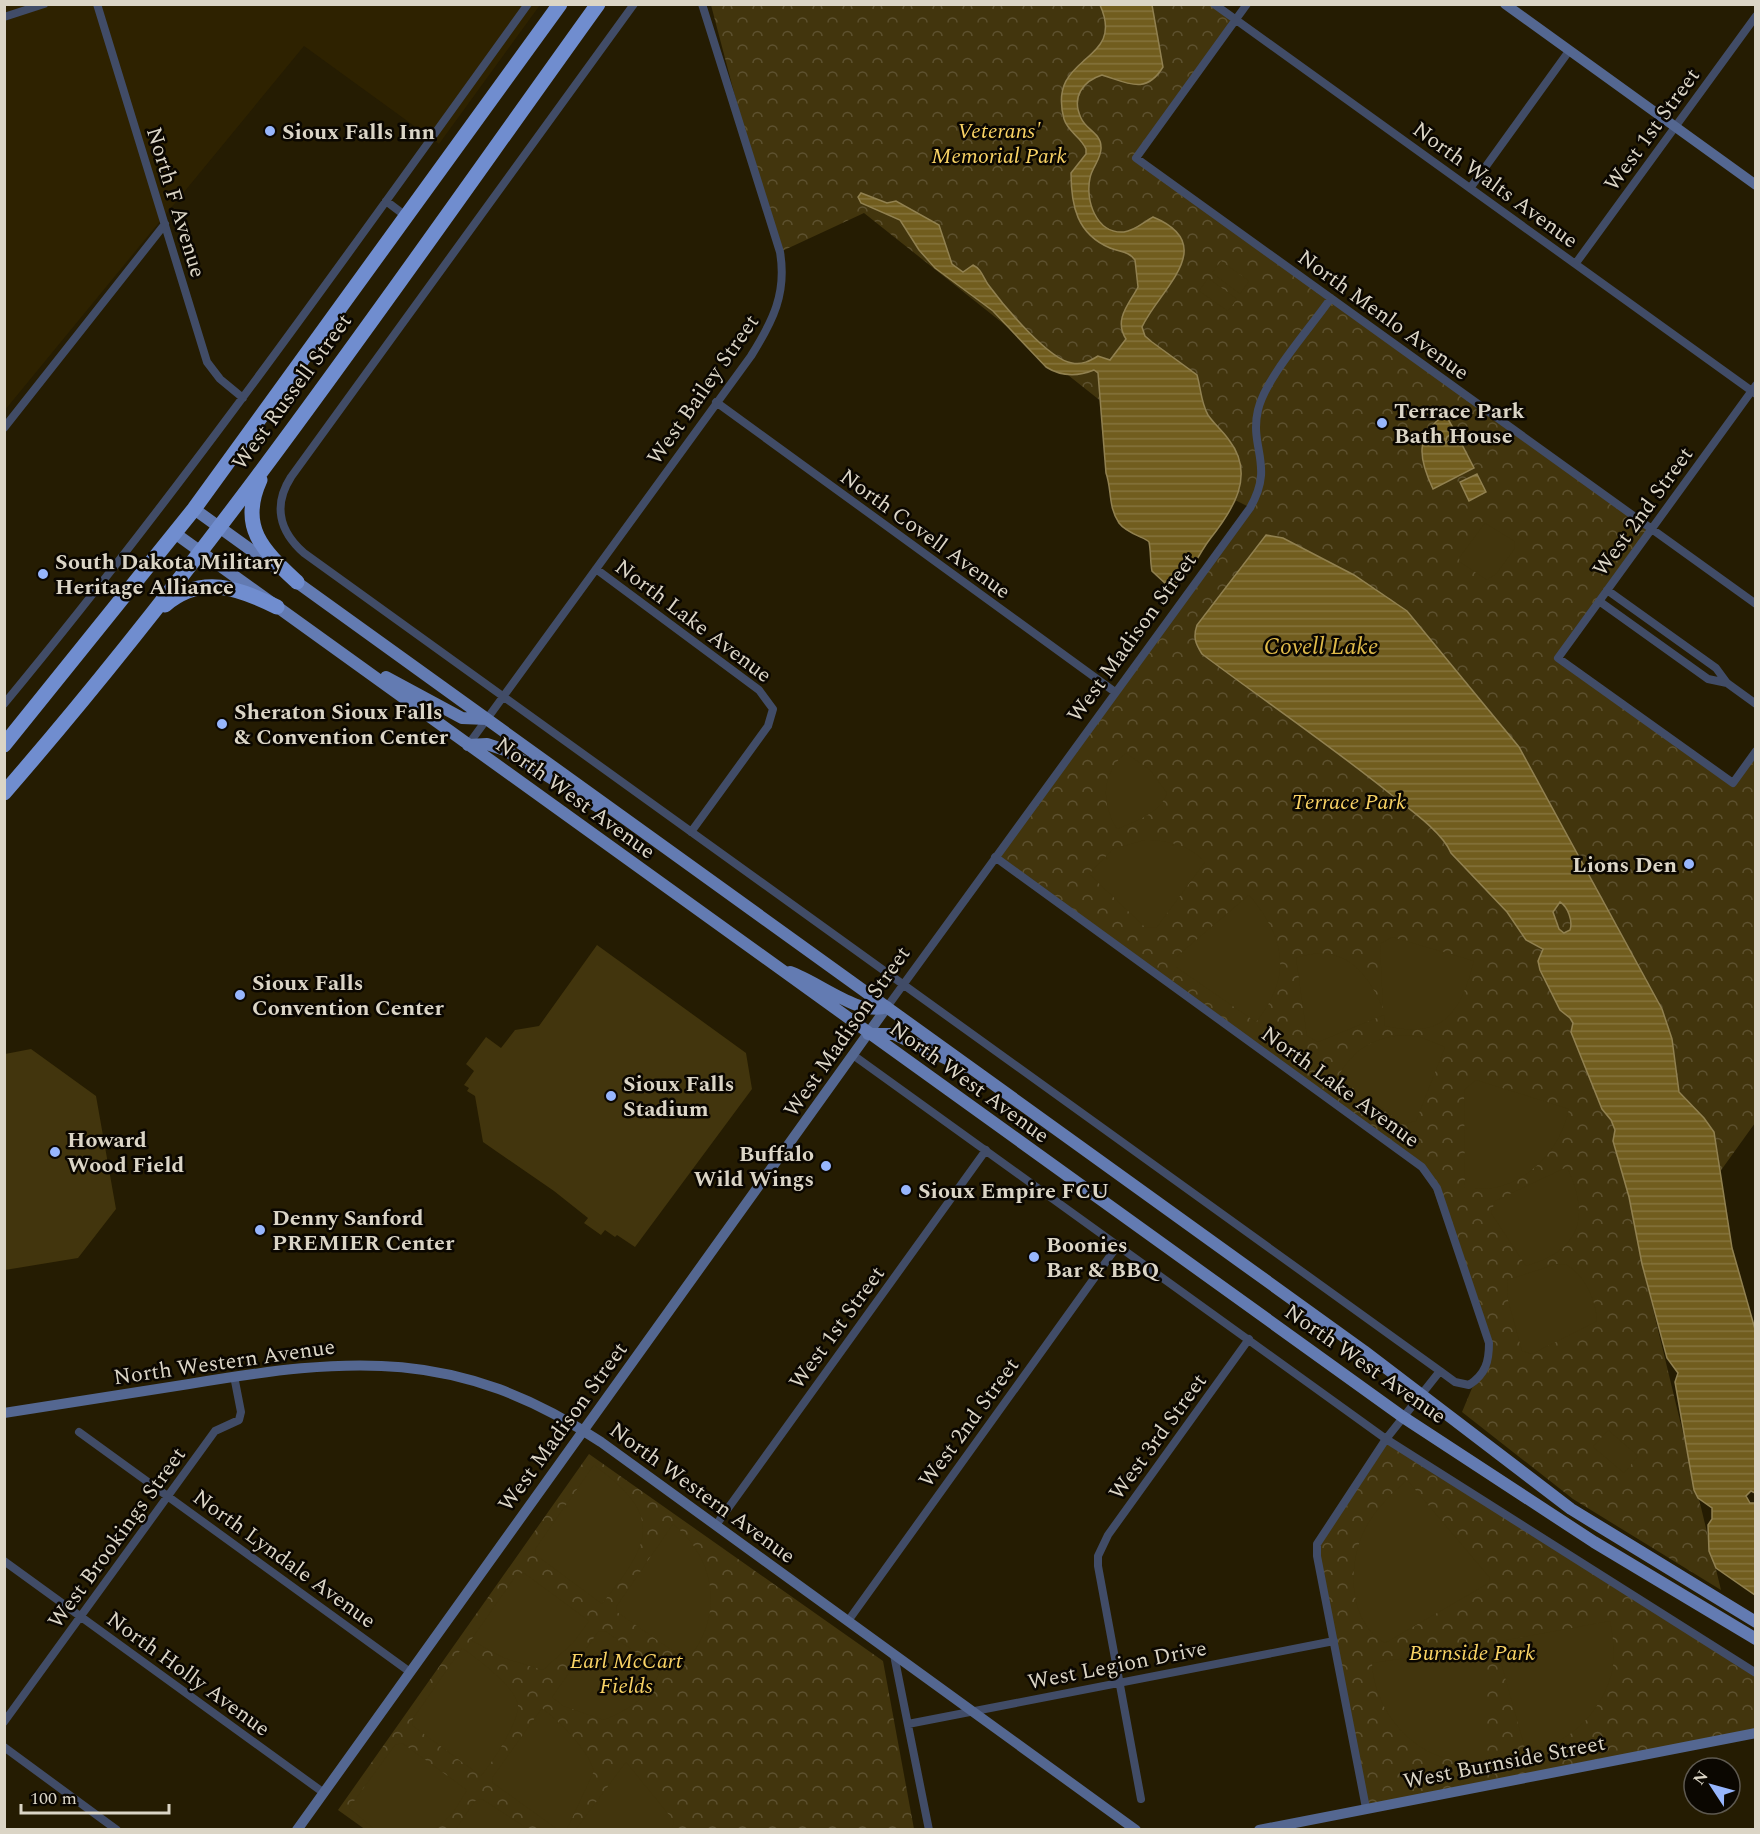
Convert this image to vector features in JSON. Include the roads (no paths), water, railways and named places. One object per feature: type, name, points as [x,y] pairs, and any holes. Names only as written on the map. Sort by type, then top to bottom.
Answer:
[{"type":"highway","name":"West Russell Street","points":[[4,745],[176,534],[560,4]]},
{"type":"highway","name":"West Russell Street","points":[[4,793],[91,692],[220,527],[598,4]]},
{"type":"highway","points":[[293,427],[259,481],[251,507],[255,536],[297,582]]},
{"type":"highway","points":[[147,621],[180,594],[207,586],[235,589],[277,607]]},
{"type":"main road","name":"North West Avenue","points":[[194,509],[1421,1394],[1578,1514],[1755,1622]]},
{"type":"main road","name":"North West Avenue","points":[[176,534],[1403,1417],[1594,1542],[1755,1640]]},
{"type":"main road","points":[[370,673],[378,673],[462,718],[487,719]]},
{"type":"main road","points":[[468,745],[488,744],[505,750],[578,796],[628,820]]},
{"type":"main road","points":[[775,967],[815,982],[863,1007],[879,1010],[887,1007]]},
{"type":"main road","points":[[868,1034],[894,1034],[948,1061],[976,1071]]},
{"type":"street","points":[[4,17],[44,4]]},
{"type":"street","name":"North F Avenue","points":[[97,4],[207,362],[220,379],[243,398]]},
{"type":"street","name":"West Russell Street","points":[[4,704],[73,622],[243,398],[528,4]]},
{"type":"street","name":"North West Avenue","points":[[634,4],[291,477],[281,496],[280,517],[288,537],[304,553],[1440,1371]]},
{"type":"street","name":"West Bailey Street","points":[[468,745],[770,326],[782,293],[784,271],[780,252],[702,4]]},
{"type":"street","name":"North Walts Avenue","points":[[1214,4],[1754,390]]},
{"type":"street","points":[[1236,20],[1246,4]]},
{"type":"street","points":[[1504,4],[1755,185]]},
{"type":"street","name":"West 1st Street","points":[[1576,263],[1755,16]]},
{"type":"street","name":"North Menlo Avenue","points":[[1236,20],[1136,158],[1755,604]]},
{"type":"street","points":[[1471,188],[1569,51]]},
{"type":"street","points":[[386,201],[407,217]]},
{"type":"street","points":[[4,428],[165,224]]},
{"type":"street","name":"West Madison Street","points":[[297,1830],[903,984],[1259,494],[1263,466],[1257,423],[1262,400],[1332,298]]},
{"type":"street","name":"West 2nd Street","points":[[1754,390],[1558,658],[1733,783],[1755,751]]},
{"type":"street","name":"North Covell Avenue","points":[[716,402],[1115,692]]},
{"type":"street","name":"North Lake Avenue","points":[[596,569],[759,690],[773,709],[768,726],[691,832]]},
{"type":"street","points":[[1607,590],[1716,668],[1727,683],[1755,704]]},
{"type":"street","points":[[1599,601],[1708,680],[1727,683]]},
{"type":"street","name":"North Lake Avenue","points":[[995,857],[1427,1172],[1437,1188],[1489,1343],[1488,1362],[1480,1376],[1469,1385],[1463,1386],[1440,1371]]},
{"type":"street","name":"North West Avenue","points":[[853,1055],[1386,1439],[1755,1674]]},
{"type":"street","name":"West 1st Street","points":[[716,1525],[986,1150]]},
{"type":"street","name":"West 2nd Street","points":[[848,1621],[1118,1245]]},
{"type":"street","name":"West 3rd Street","points":[[1121,1682],[1098,1557],[1108,1535],[1250,1339]]},
{"type":"street","name":"North Western Avenue","points":[[4,1413],[234,1376],[320,1365],[406,1366],[490,1386],[531,1402],[583,1430],[1136,1830]]},
{"type":"street","points":[[1366,1808],[1317,1544],[1386,1439],[1440,1371]]},
{"type":"street","name":"West Brookings Street","points":[[4,1722],[214,1431],[239,1420],[241,1412],[234,1376]]},
{"type":"street","name":"North Lyndale Avenue","points":[[79,1432],[410,1672]]},
{"type":"street","name":"North Holly Avenue","points":[[4,1561],[324,1793]]},
{"type":"street","name":"West Legion Drive","points":[[908,1724],[1334,1641]]},
{"type":"street","points":[[894,1654],[928,1830]]},
{"type":"street","points":[[1121,1682],[1141,1799]]},
{"type":"street","name":"West Burnside Street","points":[[1259,1830],[1755,1733]]},
{"type":"street","points":[[4,1747],[115,1829]]},
{"type":"water","points":[[1100,5],[1152,5],[1163,67],[1157,76],[1143,84],[1128,83],[1102,75],[1089,81],[1081,91],[1077,103],[1078,110],[1086,126],[1099,138],[1101,147],[1090,178],[1091,205],[1106,228],[1124,232],[1153,217],[1173,228],[1182,241],[1184,254],[1179,269],[1142,327],[1145,336],[1197,375],[1206,410],[1229,440],[1237,453],[1241,466],[1241,479],[1233,504],[1190,570],[1173,586],[1166,584],[1152,571],[1149,542],[1123,527],[1113,511],[1106,473],[1098,373],[1094,370],[1070,375],[1058,373],[1046,367],[993,311],[935,268],[919,250],[900,220],[861,203],[858,197],[861,193],[887,203],[896,201],[939,225],[952,264],[963,272],[973,265],[976,267],[1016,319],[1051,353],[1072,363],[1089,361],[1098,356],[1110,360],[1126,339],[1121,325],[1127,305],[1138,287],[1135,260],[1127,253],[1099,242],[1083,227],[1078,218],[1072,197],[1071,173],[1086,154],[1086,149],[1066,124],[1061,97],[1066,81],[1075,69],[1096,50],[1103,39],[1105,24]]},
{"type":"water","points":[[1445,414],[1455,431],[1447,437],[1445,443],[1458,437],[1474,468],[1433,489],[1424,467],[1422,448],[1428,431]]},
{"type":"water","points":[[1477,474],[1486,492],[1469,501],[1460,482]]},
{"type":"water","name":"Covell Lake","points":[[1266,535],[1283,538],[1354,575],[1407,611],[1519,747],[1662,1009],[1672,1039],[1679,1092],[1714,1132],[1732,1248],[1755,1329],[1755,1493],[1751,1491],[1746,1496],[1750,1503],[1755,1503],[1755,1595],[1716,1568],[1709,1551],[1708,1525],[1712,1519],[1712,1508],[1698,1498],[1694,1490],[1675,1382],[1678,1373],[1667,1358],[1642,1264],[1629,1197],[1613,1141],[1615,1130],[1611,1120],[1602,1109],[1571,1032],[1573,1023],[1560,1010],[1540,970],[1538,961],[1543,949],[1526,940],[1507,912],[1451,853],[1447,845],[1426,822],[1346,759],[1202,654],[1195,640],[1197,625]],"holes":[[[1560,902],[1571,923],[1570,930],[1564,933],[1559,929],[1553,912]]]},
{"type":"place","name":"Sioux Falls Inn","points":[[270,131]]},
{"type":"place","name":"Terrace Park Bath House","points":[[1382,423]]},
{"type":"place","name":"South Dakota Military Heritage Alliance","points":[[43,574]]},
{"type":"place","name":"Sheraton Sioux Falls & Convention Center","points":[[222,724]]},
{"type":"place","name":"Lions Den","points":[[1689,864]]},
{"type":"place","name":"Sioux Falls Convention Center","points":[[240,995]]},
{"type":"place","name":"Sioux Falls Stadium","points":[[611,1096]]},
{"type":"place","name":"Howard Wood Field","points":[[55,1152]]},
{"type":"place","name":"Buffalo Wild Wings","points":[[826,1166]]},
{"type":"place","name":"Sioux Empire FCU","points":[[906,1190]]},
{"type":"place","name":"Denny Sanford PREMIER Center","points":[[260,1230]]},
{"type":"place","name":"Boonies Bar & BBQ","points":[[1034,1257]]},
{"type":"park label","name":"Veterans' Memorial Park","points":[[999,142]]},
{"type":"park label","name":"Terrace Park","points":[[1349,801]]},
{"type":"park label","name":"Burnside Park","points":[[1472,1652]]},
{"type":"park label","name":"Earl McCart Fields","points":[[626,1673]]}]
